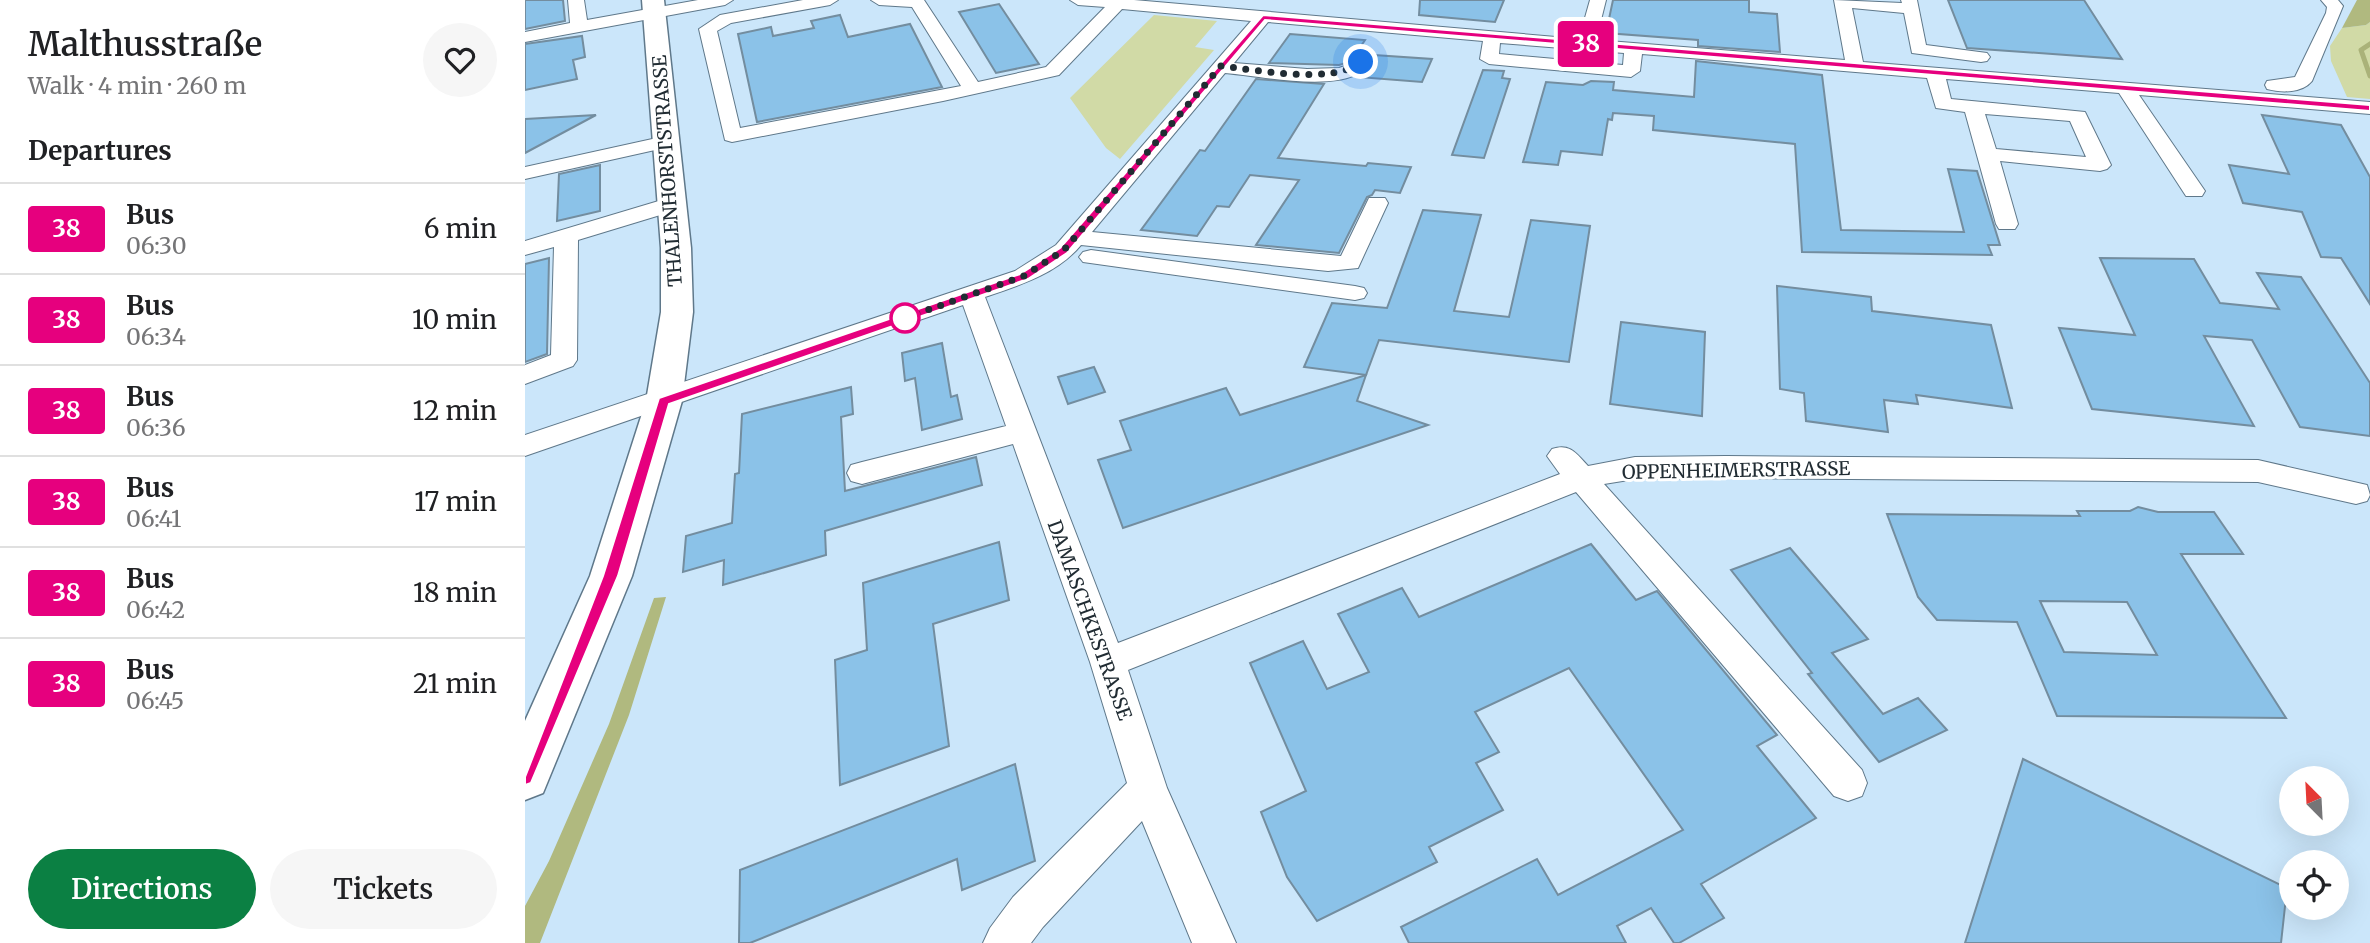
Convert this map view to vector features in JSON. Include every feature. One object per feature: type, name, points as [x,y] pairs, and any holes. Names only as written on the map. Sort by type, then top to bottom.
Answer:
[{"type":"main road","name":"THALENHORSTSTRASSE","points":[[525,777],[611,576],[664,401],[677,312],[672,204],[653,6]]},
{"type":"street","points":[[576,0],[579,26]]},
{"type":"street","points":[[525,37],[653,6],[725,0]]},
{"type":"street","points":[[830,0],[726,19],[708,29],[732,135],[837,114],[889,108],[1052,71],[1118,4]]},
{"type":"street","points":[[879,0],[917,2],[973,89]]},
{"type":"street","points":[[1078,0],[1492,37],[2370,108]]},
{"type":"street","points":[[1587,44],[1598,0]]},
{"type":"street","points":[[2046,63],[2293,85],[2303,81],[2334,13],[2336,6],[2329,0]]},
{"type":"street","points":[[1854,66],[1842,1],[1910,5],[1918,49],[2005,60]]},
{"type":"street","points":[[525,446],[664,401],[1024,276],[1069,244],[1263,17]]},
{"type":"street","points":[[1492,37],[1489,60],[1631,71],[1634,48]]},
{"type":"street","points":[[1221,66],[1328,76],[1352,70],[1361,62],[1364,53]]},
{"type":"street","points":[[1935,73],[1943,104],[2078,116],[2100,165],[1987,154]]},
{"type":"street","points":[[2274,85],[2291,102]]},
{"type":"street","points":[[2125,88],[2195,191]]},
{"type":"street","points":[[1973,107],[2007,224]]},
{"type":"street","points":[[525,173],[666,142]]},
{"type":"street","points":[[1069,244],[1328,264],[1350,263],[1377,203]]},
{"type":"street","points":[[525,248],[672,204]]},
{"type":"street","points":[[525,375],[564,360],[566,237]]},
{"type":"street","points":[[1069,244],[1097,259],[1355,293]]},
{"type":"street","name":"DAMASCHKESTRASSE","points":[[972,295],[1108,662],[1148,788],[1214,943]]},
{"type":"street","points":[[862,473],[1022,432]]},
{"type":"street","points":[[1571,467],[1848,783]]},
{"type":"street","name":"OPPENHEIMERSTRASSE","points":[[1108,662],[1571,467],[2258,471],[2356,493]]},
{"type":"street","points":[[1005,943],[1028,912],[1148,788]]},
{"type":"green space","points":[[2357,0],[2370,0],[2370,22],[2342,28]]},
{"type":"green space","points":[[1154,15],[1217,21],[1195,47],[1214,50],[1120,159],[1106,148],[1070,98]]},
{"type":"green space","points":[[2370,22],[2370,99],[2347,97],[2331,61],[2330,46],[2342,28]]},
{"type":"green space","points":[[666,597],[629,715],[540,943],[525,943],[525,906],[549,861],[609,724],[654,598]]},
{"type":"building","points":[[525,0],[563,0],[565,21],[525,29]]},
{"type":"building","points":[[1420,0],[1504,0],[1495,22],[1419,15]]},
{"type":"building","points":[[1613,0],[1749,0],[1749,12],[1777,14],[1780,52],[1698,46],[1698,40],[1606,33]]},
{"type":"building","points":[[1948,0],[2084,0],[2122,59],[1967,48]]},
{"type":"building","points":[[999,4],[1039,64],[996,73],[959,12]]},
{"type":"building","points":[[840,15],[848,37],[910,24],[942,87],[757,122],[738,34],[771,27],[773,36],[814,28],[811,21]]},
{"type":"building","points":[[1290,34],[1365,40],[1346,63],[1339,65],[1269,63]]},
{"type":"building","points":[[582,36],[585,57],[573,60],[577,79],[525,90],[525,44]]},
{"type":"building","points":[[1374,55],[1432,59],[1422,82],[1358,77],[1368,69]]},
{"type":"building","points":[[1696,61],[1822,75],[1841,230],[1964,232],[1948,169],[1977,171],[2000,245],[1988,245],[1992,255],[1802,252],[1795,144],[1653,130],[1654,116],[1613,113],[1612,120],[1608,119],[1602,155],[1561,151],[1558,165],[1523,162],[1546,82],[1583,85],[1591,81],[1614,82],[1613,90],[1694,97]]},
{"type":"building","points":[[1483,70],[1504,71],[1502,78],[1510,79],[1484,158],[1452,155]]},
{"type":"building","points":[[1256,79],[1324,84],[1278,158],[1411,167],[1400,193],[1375,190],[1367,197],[1339,253],[1256,245],[1299,180],[1250,175],[1229,207],[1217,206],[1197,236],[1141,230],[1200,150],[1205,151]]},
{"type":"building","points":[[596,115],[525,153],[525,119]]},
{"type":"building","points":[[2262,115],[2341,125],[2370,177],[2370,304],[2341,258],[2321,257],[2302,212],[2243,203],[2229,165],[2289,174]]},
{"type":"building","points":[[600,165],[600,211],[557,221],[559,174]]},
{"type":"building","points":[[1423,210],[1481,215],[1454,311],[1509,317],[1531,220],[1590,226],[1569,362],[1379,340],[1366,375],[1304,367],[1332,303],[1387,308]]},
{"type":"building","points":[[549,258],[547,354],[525,362],[525,264]]},
{"type":"building","points":[[2100,258],[2194,259],[2220,303],[2279,309],[2257,273],[2301,277],[2370,383],[2370,436],[2300,427],[2252,340],[2204,336],[2254,426],[2092,409],[2059,328],[2135,335]]},
{"type":"building","points":[[1777,286],[1871,297],[1872,311],[1991,325],[2012,408],[1916,395],[1918,404],[1884,400],[1888,432],[1806,421],[1804,393],[1780,389]]},
{"type":"building","points":[[1621,322],[1705,332],[1702,416],[1610,404]]},
{"type":"building","points":[[942,343],[951,397],[957,395],[962,419],[922,430],[915,378],[905,381],[902,353]]},
{"type":"building","points":[[1094,367],[1105,392],[1068,404],[1058,377]]},
{"type":"building","points":[[1366,375],[1357,401],[1428,425],[1123,528],[1098,460],[1131,450],[1120,421],[1226,388],[1240,415]]},
{"type":"building","points":[[851,387],[853,414],[841,417],[845,491],[976,457],[982,485],[825,531],[826,555],[723,585],[724,560],[683,572],[686,536],[732,523],[735,474],[739,473],[742,414]]},
{"type":"building","points":[[2138,507],[2158,512],[2214,512],[2243,554],[2181,554],[2286,718],[2057,716],[2017,622],[1937,620],[1918,597],[1887,514],[2080,516],[2077,511],[2130,511]],"holes":[[[2040,601],[2127,602],[2157,655],[2064,652]]]},
{"type":"building","points":[[999,542],[1009,600],[933,624],[949,746],[840,785],[835,660],[867,650],[863,583]]},
{"type":"building","points":[[1591,544],[1636,600],[1657,591],[1777,735],[1757,746],[1816,818],[1701,884],[1724,918],[1679,943],[1674,943],[1651,908],[1617,926],[1626,943],[1409,943],[1401,927],[1537,859],[1558,895],[1683,830],[1569,668],[1475,712],[1499,752],[1476,763],[1503,810],[1429,847],[1437,862],[1317,921],[1287,877],[1261,812],[1306,791],[1250,663],[1303,641],[1327,689],[1369,672],[1338,614],[1402,588],[1419,617]]},
{"type":"building","points":[[1790,548],[1868,639],[1832,653],[1883,714],[1918,698],[1947,730],[1879,762],[1808,674],[1812,673],[1731,570]]},
{"type":"building","points":[[2023,759],[2279,884],[2279,920],[2284,920],[2281,943],[1965,943]]},
{"type":"building","points":[[1015,764],[1035,861],[962,890],[957,859],[750,943],[739,943],[740,870]]},
{"type":"waterway","points":[[2370,44],[2361,50],[2370,76]]},
{"type":"bus line","name":"38","points":[[525,777],[611,576],[664,401],[1024,276],[1064,250],[1263,17],[2370,108]]},
{"type":"route","points":[[905,318],[1024,276],[1064,250],[1221,66],[1328,76],[1352,70],[1361,62]]}]
